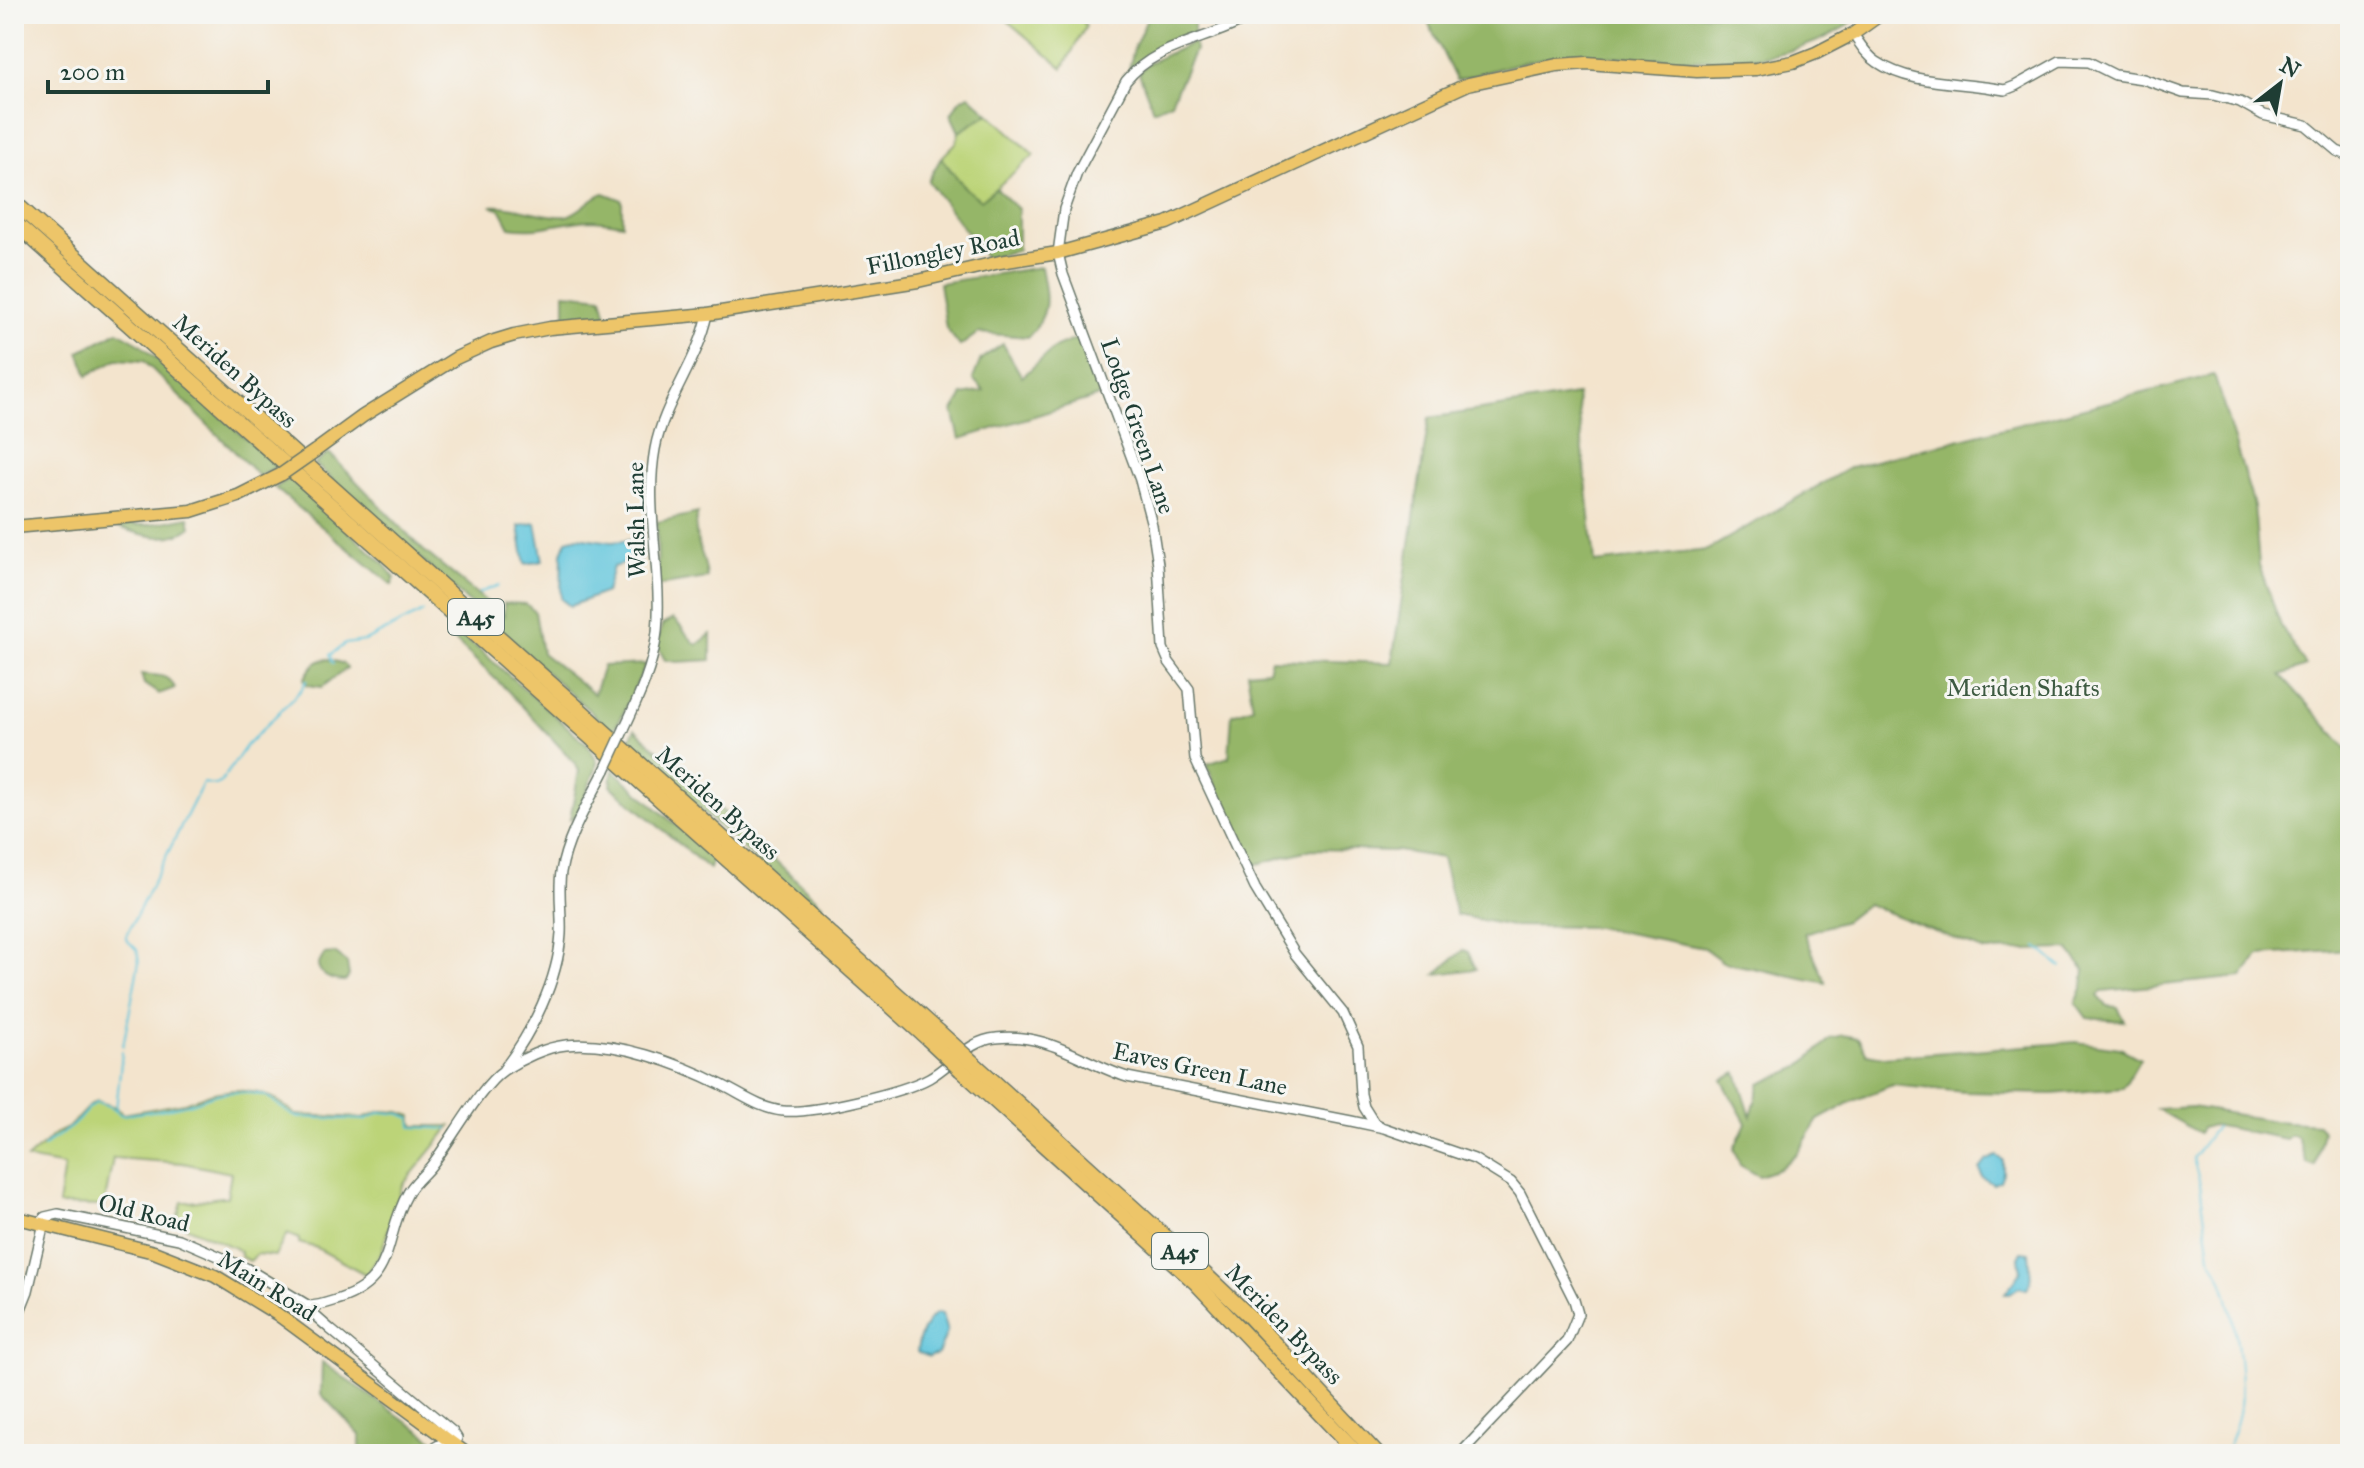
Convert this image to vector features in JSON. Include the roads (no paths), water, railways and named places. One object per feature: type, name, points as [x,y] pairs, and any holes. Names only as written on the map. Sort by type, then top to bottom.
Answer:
[{"type":"highway","name":"Meriden Bypass","points":[[14,202],[933,1035],[1195,1282],[1358,1454]]},
{"type":"highway","name":"Meriden Bypass","points":[[14,222],[933,1035]]},
{"type":"highway","name":"Meriden Bypass","points":[[966,1066],[1170,1241],[1248,1315],[1377,1454]]},
{"type":"main road","name":"Fillongley Road","points":[[14,527],[191,511],[238,496],[282,474],[405,388],[491,342],[550,328],[708,314],[918,281],[1000,262],[1058,253],[1167,223],[1468,84],[1557,65],[1587,63],[1697,71],[1756,69],[1793,62],[1853,34],[1881,14]]},
{"type":"main road","name":"Main Road","points":[[14,1217],[154,1252],[215,1276],[277,1314],[467,1454]]},
{"type":"street","points":[[1058,253],[1064,209],[1077,173],[1134,70],[1157,54],[1224,30],[1254,14]]},
{"type":"street","points":[[1853,34],[1865,52],[1877,62],[1910,77],[2005,90],[2060,61],[2089,62],[2115,75],[2143,79],[2183,93],[2213,95],[2240,102],[2263,115],[2306,125],[2337,151],[2350,156]]},
{"type":"street","name":"Lodge Green Lane","points":[[1058,253],[1074,307],[1095,355],[1140,480],[1158,564],[1163,648],[1189,689],[1195,759],[1255,888],[1295,954],[1343,1013],[1358,1046],[1364,1107]]},
{"type":"street","name":"Walsh Lane","points":[[520,1048],[539,1010],[555,965],[561,936],[561,873],[569,843],[649,674],[657,630],[652,474],[656,447],[668,407],[704,332],[708,314]]},
{"type":"street","name":"Eaves Green Lane","points":[[309,1306],[345,1297],[373,1280],[393,1239],[400,1209],[409,1191],[430,1168],[487,1086],[502,1071],[525,1059],[564,1045],[603,1046],[674,1063],[767,1109],[786,1112],[914,1086],[933,1076],[976,1043],[995,1037],[1035,1039],[1057,1045],[1099,1068],[1127,1077],[1384,1128],[1474,1159],[1511,1182],[1528,1209],[1577,1308],[1576,1324],[1567,1341],[1460,1454]]},
{"type":"street","points":[[502,1071],[520,1048],[525,1059]]},
{"type":"street","points":[[1351,1121],[1364,1107],[1374,1123],[1384,1128]]},
{"type":"street","name":"Old Road","points":[[42,1223],[45,1217],[58,1214],[179,1239],[246,1268],[309,1306],[313,1314],[330,1329],[453,1432],[457,1438],[451,1442]]},
{"type":"street","points":[[14,1326],[28,1291],[42,1223]]},
{"type":"street","points":[[423,1454],[451,1442]]},
{"type":"water","points":[[536,523],[543,561],[525,564],[519,526]]},
{"type":"water","points":[[578,537],[612,542],[643,539],[643,549],[636,562],[613,567],[606,592],[570,606],[561,599],[562,553],[567,540]]},
{"type":"water","points":[[1997,1156],[2003,1160],[2003,1173],[2000,1181],[1993,1184],[1982,1177],[1980,1169],[1987,1160]]},
{"type":"water","points":[[2022,1251],[2029,1252],[2031,1281],[2027,1289],[2019,1287],[2005,1293],[2021,1272],[2019,1257]]},
{"type":"water","points":[[938,1313],[942,1314],[947,1332],[938,1354],[929,1357],[917,1352],[918,1347],[926,1324]]},
{"type":"waterway","points":[[479,593],[499,585]]},
{"type":"waterway","points":[[333,663],[330,655],[345,644],[365,641],[423,612]]},
{"type":"waterway","points":[[123,1046],[139,962],[137,950],[126,936],[203,783],[216,785],[221,782],[246,746],[307,680]]},
{"type":"waterway","points":[[2037,947],[2061,967]]},
{"type":"waterway","points":[[116,1110],[122,1052]]},
{"type":"waterway","points":[[43,1147],[72,1126],[97,1102],[121,1115],[169,1108],[230,1092],[264,1096],[296,1117],[364,1120],[381,1112],[411,1118],[412,1127],[448,1129]]},
{"type":"waterway","points":[[2216,1127],[2193,1158],[2200,1184],[2210,1257],[2225,1288],[2238,1351],[2240,1407],[2225,1454]]},
{"type":"park label","name":"Meriden Shafts","points":[[2023,688]]}]
